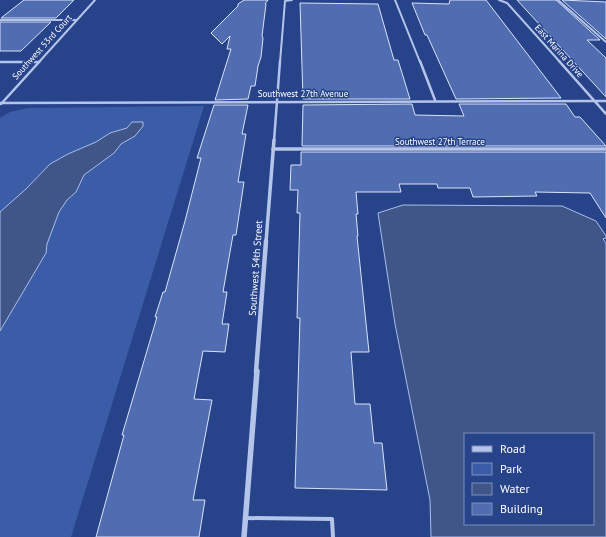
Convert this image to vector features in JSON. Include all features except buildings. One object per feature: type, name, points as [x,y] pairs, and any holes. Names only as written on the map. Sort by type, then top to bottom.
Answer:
[{"type":"street","name":"Southwest 53rd Court","points":[[0,104],[95,0]]},
{"type":"street","name":"Southwest 54th Street","points":[[244,537],[284,7],[286,1],[292,0]]},
{"type":"street","points":[[395,0],[435,100]]},
{"type":"street","name":"East Marina Drive","points":[[499,0],[507,3],[606,114]]},
{"type":"street","points":[[558,0],[606,42]]},
{"type":"street","points":[[0,20],[76,20]]},
{"type":"street","points":[[0,62],[38,62]]},
{"type":"street","name":"Southwest 27th Avenue","points":[[0,104],[31,102],[435,100],[606,101]]},
{"type":"street","name":"Southwest 27th Terrace","points":[[273,149],[606,149]]},
{"type":"lane","points":[[245,518],[332,520],[333,537]]},
{"type":"green space","points":[[204,106],[71,537],[0,537],[0,118],[10,112],[28,108]]},
{"type":"water","points":[[132,122],[143,122],[143,126],[135,136],[121,144],[114,153],[84,175],[76,192],[67,200],[59,212],[47,244],[46,253],[0,331],[0,212],[26,189],[50,164],[68,154],[96,142],[110,133],[127,128]]},
{"type":"water","points":[[403,205],[562,206],[596,221],[606,236],[606,238],[603,239],[606,243],[606,537],[431,537],[430,500],[395,324],[378,213]]}]
